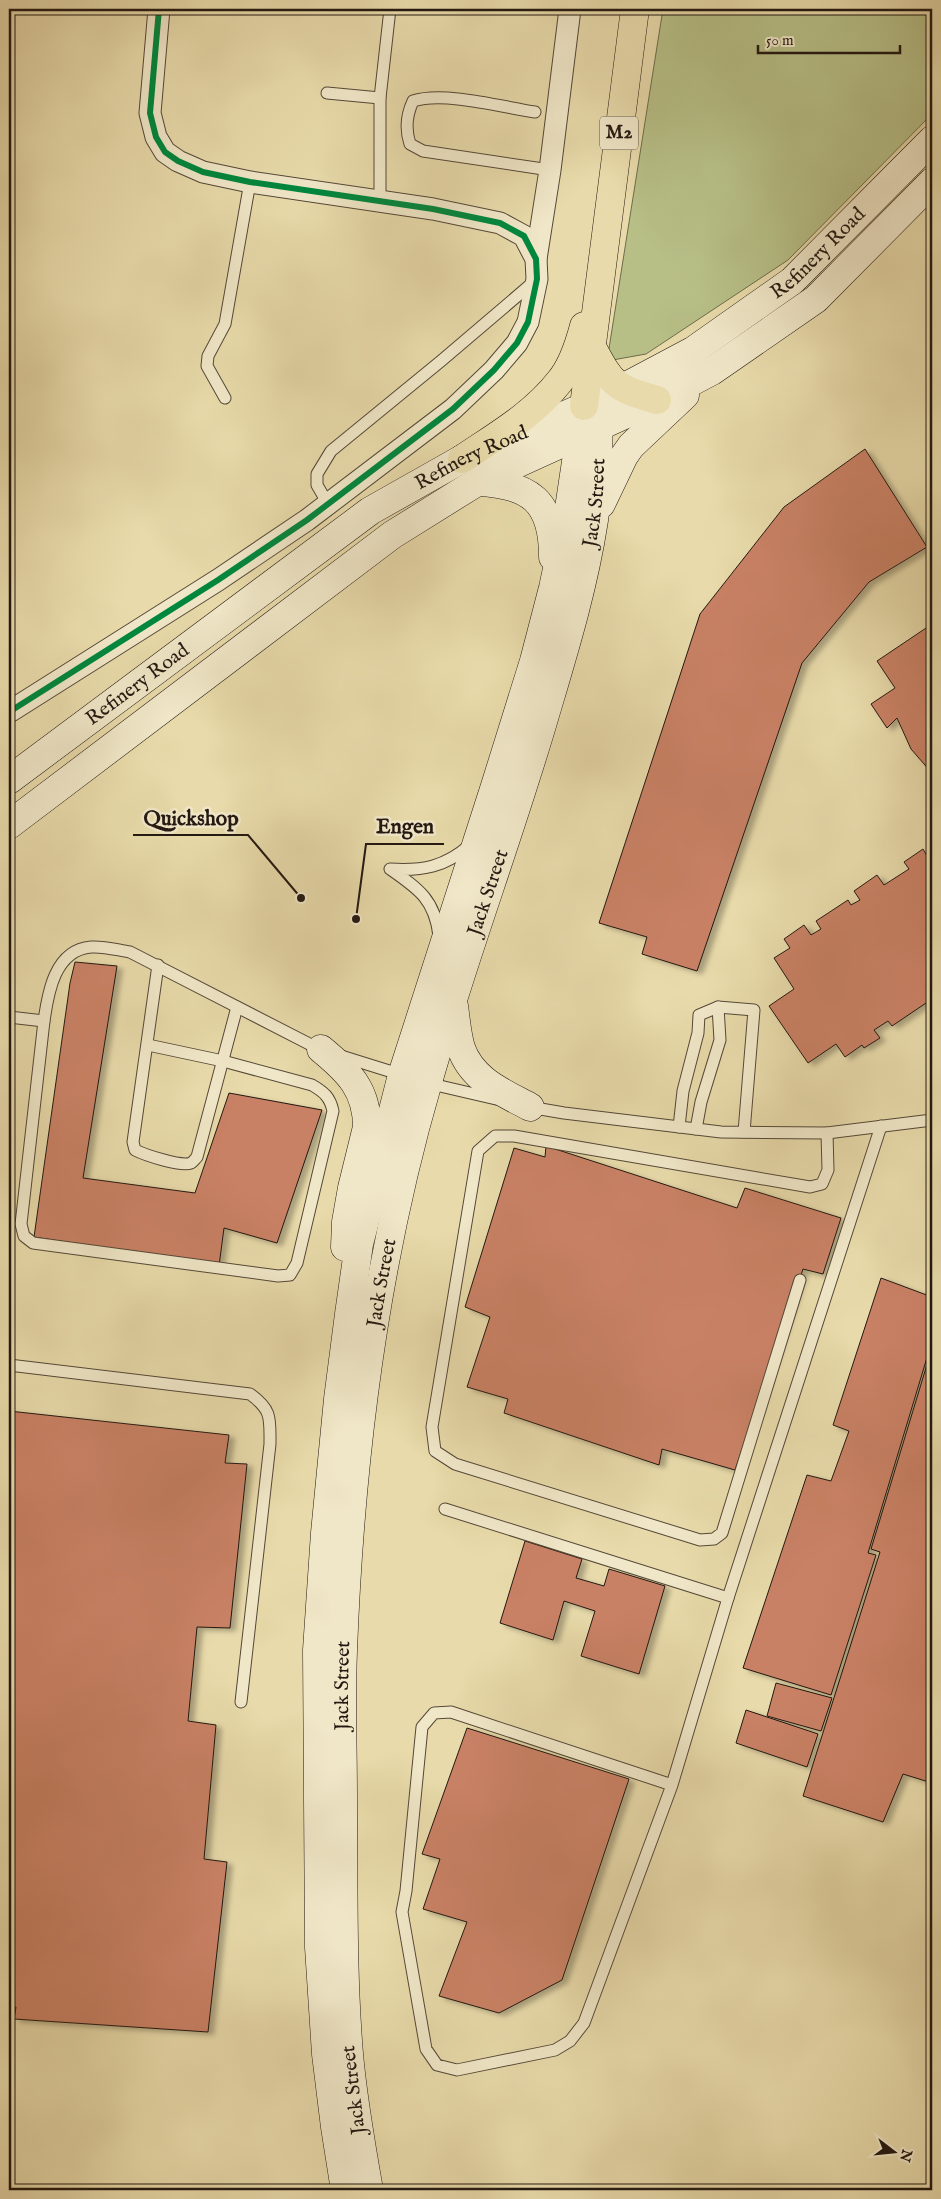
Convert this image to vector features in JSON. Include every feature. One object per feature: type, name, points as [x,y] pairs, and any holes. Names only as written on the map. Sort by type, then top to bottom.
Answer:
[{"type":"highway","name":"M2","points":[[604,257],[635,9]]},
{"type":"highway","points":[[590,417],[592,347],[604,257]]},
{"type":"highway","points":[[462,459],[522,418],[543,400],[560,381],[576,353],[604,257]]},
{"type":"highway","points":[[592,347],[612,382],[622,388],[657,400]]},
{"type":"main road","name":"Refinery Road","points":[[9,824],[392,535],[477,482],[590,417],[622,388],[694,350],[792,281],[932,140]]},
{"type":"main road","name":"Refinery Road","points":[[9,780],[370,511],[462,459],[590,417],[657,400],[712,371],[816,299],[932,182]]},
{"type":"main road","points":[[595,517],[613,477],[631,446],[712,371]]},
{"type":"main road","name":"Jack Street","points":[[361,2190],[346,2128],[338,2054],[319,1947],[317,1650],[325,1533],[338,1399],[359,1244],[415,1079],[453,1002],[523,790],[560,665],[580,588],[595,517],[590,417]]},
{"type":"main road","name":"Jack Street","points":[[338,2054],[344,1948],[343,1653],[350,1538],[364,1403],[386,1252],[415,1079],[440,958],[534,661],[553,588],[590,417]]},
{"type":"main road","points":[[477,482],[515,486],[540,504],[549,523],[553,546],[553,588]]},
{"type":"main road","points":[[453,1002],[461,1048],[472,1069],[489,1086],[530,1107]]},
{"type":"main road","points":[[321,1050],[339,1064],[352,1078],[364,1099],[367,1115],[367,1127],[346,1222],[344,1241],[350,1314]]},
{"type":"street","points":[[158,9],[150,113],[156,137],[165,152],[178,161],[203,172],[250,182],[433,209],[500,223],[524,236],[537,269]]},
{"type":"street","points":[[9,712],[218,580],[328,504],[453,409],[494,370],[517,343],[528,322],[537,269],[570,9]]},
{"type":"lane","points":[[380,202],[380,98],[390,9]]},
{"type":"lane","points":[[327,93],[380,98]]},
{"type":"lane","points":[[535,112],[426,97],[413,101],[408,112],[406,132],[410,144],[423,152],[550,170]]},
{"type":"lane","points":[[225,398],[207,366],[208,356],[225,324],[250,182]]},
{"type":"lane","points":[[328,504],[317,485],[317,474],[331,451],[441,361],[537,269]]},
{"type":"lane","points":[[440,958],[438,925],[432,907],[424,894],[390,869],[421,869],[440,865],[458,856],[472,844],[481,829]]},
{"type":"lane","points":[[148,1044],[223,1061],[312,1085],[323,1092],[331,1101],[333,1111],[297,1263],[290,1275],[278,1276],[33,1243],[24,1236],[21,1224],[48,992],[66,957],[76,951],[89,947],[130,952],[321,1050],[358,1063],[415,1079],[530,1107],[696,1129],[744,1132],[827,1133],[932,1120]]},
{"type":"lane","points":[[158,965],[133,1142],[135,1150],[144,1155],[183,1164],[191,1163],[197,1157],[237,1007]]},
{"type":"lane","points":[[679,1127],[683,1091],[698,1033],[699,1015],[718,1007],[754,1010],[744,1132]]},
{"type":"lane","points":[[696,1129],[701,1102],[720,1040],[718,1007]]},
{"type":"lane","points":[[9,1017],[44,1021]]},
{"type":"lane","points":[[672,1785],[452,1712],[434,1713],[422,1727],[406,1891],[402,1912],[426,2049],[437,2064],[457,2070],[554,2050],[570,2041],[584,2023],[672,1785],[728,1598],[881,1126]]},
{"type":"lane","points":[[800,1280],[722,1534],[714,1539],[700,1540],[455,1464],[435,1451],[432,1427],[478,1151],[495,1136],[514,1136],[810,1187],[822,1184],[828,1170],[827,1133]]},
{"type":"lane","points":[[9,1365],[250,1394],[263,1404],[270,1420],[270,1444],[240,1702]]},
{"type":"lane","points":[[445,1509],[728,1598]]},
{"type":"green space","points":[[663,9],[932,9],[932,114],[788,260],[646,354],[607,361]]},
{"type":"building","points":[[865,449],[927,547],[869,582],[802,663],[697,971],[642,954],[647,937],[599,923],[700,614],[784,507]]},
{"type":"building","points":[[932,624],[931,772],[911,749],[897,718],[887,728],[871,704],[895,688],[877,661]]},
{"type":"building","points":[[923,849],[927,856],[932,853],[932,999],[892,1026],[888,1021],[874,1030],[880,1038],[864,1048],[862,1045],[845,1057],[836,1044],[808,1063],[769,1006],[794,989],[774,958],[790,948],[784,939],[804,925],[811,935],[821,929],[816,921],[848,900],[851,905],[860,900],[854,891],[877,875],[884,885],[909,869],[904,862]]},
{"type":"building","points":[[75,962],[117,966],[83,1178],[195,1193],[229,1093],[322,1110],[277,1243],[224,1228],[219,1266],[34,1237],[70,983]]},
{"type":"building","points":[[546,1146],[737,1208],[745,1188],[841,1218],[823,1274],[803,1269],[735,1470],[662,1449],[659,1465],[504,1413],[508,1399],[467,1387],[490,1317],[465,1307],[514,1148],[545,1157]]},
{"type":"building","points":[[881,1278],[932,1297],[932,1341],[868,1553],[876,1555],[831,1695],[743,1668],[807,1475],[831,1481],[849,1431],[833,1425]]},
{"type":"building","points":[[932,1348],[932,1783],[903,1774],[883,1822],[803,1796],[880,1552],[871,1549]]},
{"type":"building","points":[[9,1411],[229,1435],[225,1463],[247,1464],[230,1628],[197,1627],[188,1721],[216,1725],[204,1859],[227,1862],[208,2032],[14,2019],[16,2007],[9,2005]]},
{"type":"building","points":[[525,1541],[582,1559],[576,1578],[604,1586],[609,1569],[665,1586],[639,1674],[581,1656],[595,1611],[564,1601],[553,1640],[500,1623]]},
{"type":"building","points":[[776,1683],[832,1698],[821,1731],[767,1716]]},
{"type":"building","points":[[746,1710],[818,1734],[807,1767],[736,1743]]},
{"type":"building","points":[[467,1728],[629,1779],[562,1980],[499,2013],[439,1996],[467,1922],[423,1909],[440,1859],[422,1854]]},
{"type":"cycle path","points":[[9,712],[218,580],[307,520],[453,409],[494,370],[517,343],[528,322],[537,279],[536,259],[524,236],[500,223],[433,209],[250,182],[203,172],[178,161],[165,152],[156,137],[150,113],[159,9]]},
{"type":"place","name":"Quickshop","points":[[301,898]]},
{"type":"place","name":"Engen","points":[[356,919]]}]
